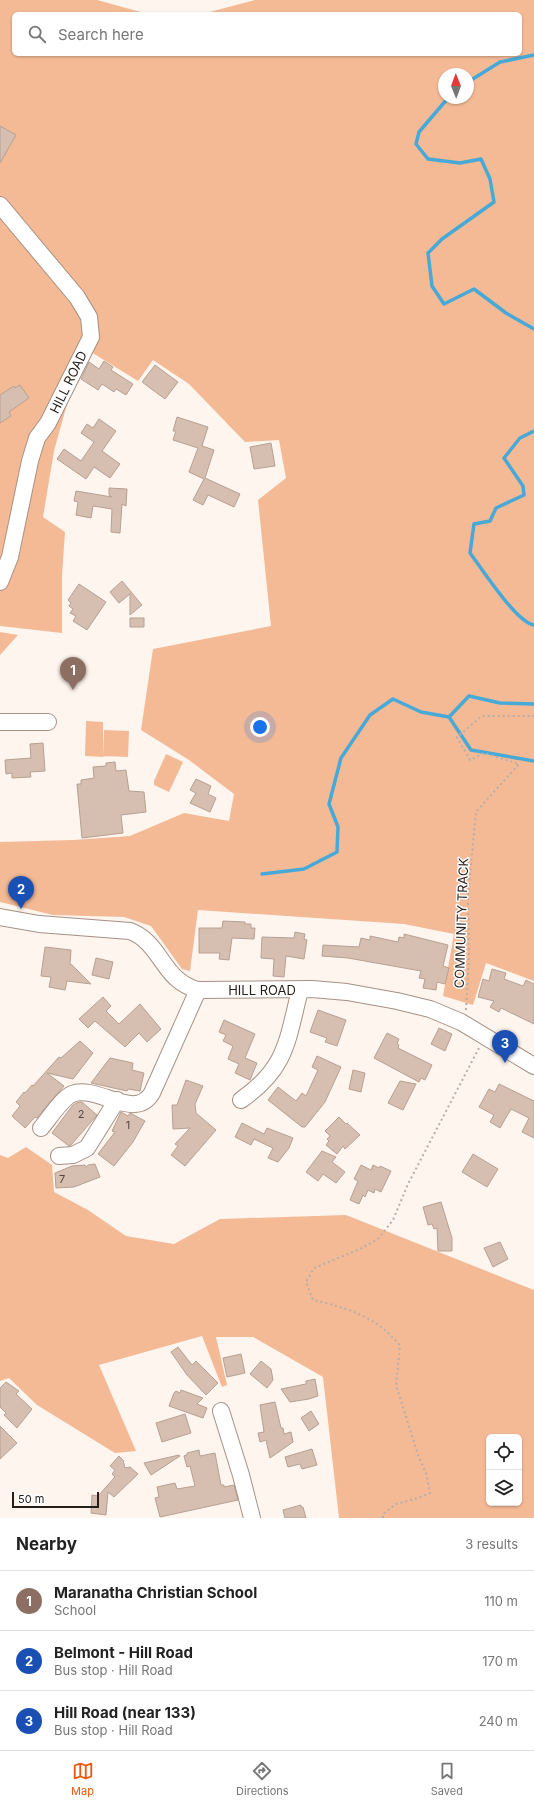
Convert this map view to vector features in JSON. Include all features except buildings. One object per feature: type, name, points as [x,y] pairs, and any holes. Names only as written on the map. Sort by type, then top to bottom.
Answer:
[{"type":"street","name":"HILL ROAD","points":[[0,205],[77,297],[89,317],[91,337],[48,423],[37,438],[30,461],[10,557],[0,582]]},
{"type":"street","points":[[0,722],[48,722]]},
{"type":"street","name":"HILL ROAD","points":[[0,917],[39,924],[130,931],[141,936],[148,942],[175,978],[186,986],[198,990],[300,990],[347,992],[397,1001],[430,1009],[462,1022],[534,1066]]},
{"type":"street","points":[[41,1128],[66,1098],[79,1086],[117,1100],[138,1104],[144,1102],[150,1096],[198,990]]},
{"type":"street","points":[[240,1100],[260,1086],[280,1061],[285,1049],[300,990]]},
{"type":"street","points":[[59,1156],[73,1155],[87,1148],[117,1100]]},
{"type":"street","points":[[221,1411],[241,1475],[252,1518]]},
{"type":"path","name":"COMMUNITY TRACK","points":[[462,1022],[466,1012],[469,957],[468,896],[476,812],[519,764],[484,753],[470,760],[457,737],[482,716],[534,716]]},
{"type":"path","points":[[383,1518],[383,1514],[396,1504],[430,1493],[426,1473],[418,1455],[396,1385],[400,1346],[392,1335],[370,1320],[346,1308],[313,1300],[306,1282],[314,1268],[360,1249],[378,1239],[393,1220],[408,1184],[485,1037]]},
{"type":"shaded area","points":[[0,0],[97,0],[141,12],[12,12],[12,56],[522,56],[522,12],[210,12],[255,0],[534,0],[534,981],[486,963],[473,1005],[443,996],[454,934],[404,924],[198,910],[190,971],[182,969],[151,926],[124,917],[53,915],[0,902],[0,842],[73,840],[130,836],[184,813],[229,821],[234,794],[189,760],[141,730],[153,649],[271,626],[258,500],[286,478],[279,440],[245,442],[189,384],[153,360],[138,381],[91,352],[74,379],[54,451],[43,517],[65,532],[62,576],[62,633],[0,626]]},
{"type":"shaded area","points":[[0,632],[18,635],[0,655]]},
{"type":"shaded area","points":[[86,721],[103,722],[103,757],[85,756]]},
{"type":"shaded area","points":[[104,730],[129,731],[128,757],[103,756]]},
{"type":"shaded area","points":[[166,754],[183,762],[169,792],[154,785],[154,781]]},
{"type":"shaded area","points":[[26,1147],[52,1165],[54,1192],[88,1210],[126,1236],[174,1244],[220,1219],[346,1215],[534,1290],[534,1518],[339,1518],[323,1377],[253,1337],[216,1337],[227,1385],[222,1387],[202,1336],[99,1365],[136,1451],[115,1453],[37,1405],[9,1378],[0,1381],[0,1155],[8,1158]]},
{"type":"waterway","points":[[474,78],[500,62],[534,55]]},
{"type":"waterway","points":[[443,104],[419,132],[416,144],[428,159],[460,163],[481,159],[490,179],[494,202],[442,239],[428,253],[432,286],[444,304],[474,289],[506,313],[534,329]]},
{"type":"waterway","points":[[534,431],[520,438],[504,458],[523,486],[524,495],[496,508],[490,521],[474,524],[470,553],[509,605],[518,615],[534,625]]},
{"type":"waterway","points":[[534,704],[500,703],[469,696],[449,717],[471,750],[534,761]]},
{"type":"waterway","points":[[262,874],[304,869],[337,852],[338,827],[329,804],[341,758],[370,715],[393,699],[421,712],[449,717]]},
{"type":"place","name":"Maranatha Christian School","points":[[73,690]]},
{"type":"place","name":"Belmont - Hill Road","points":[[21,909]]},
{"type":"place","name":"Hill Road (near 133)","points":[[505,1063]]}]
